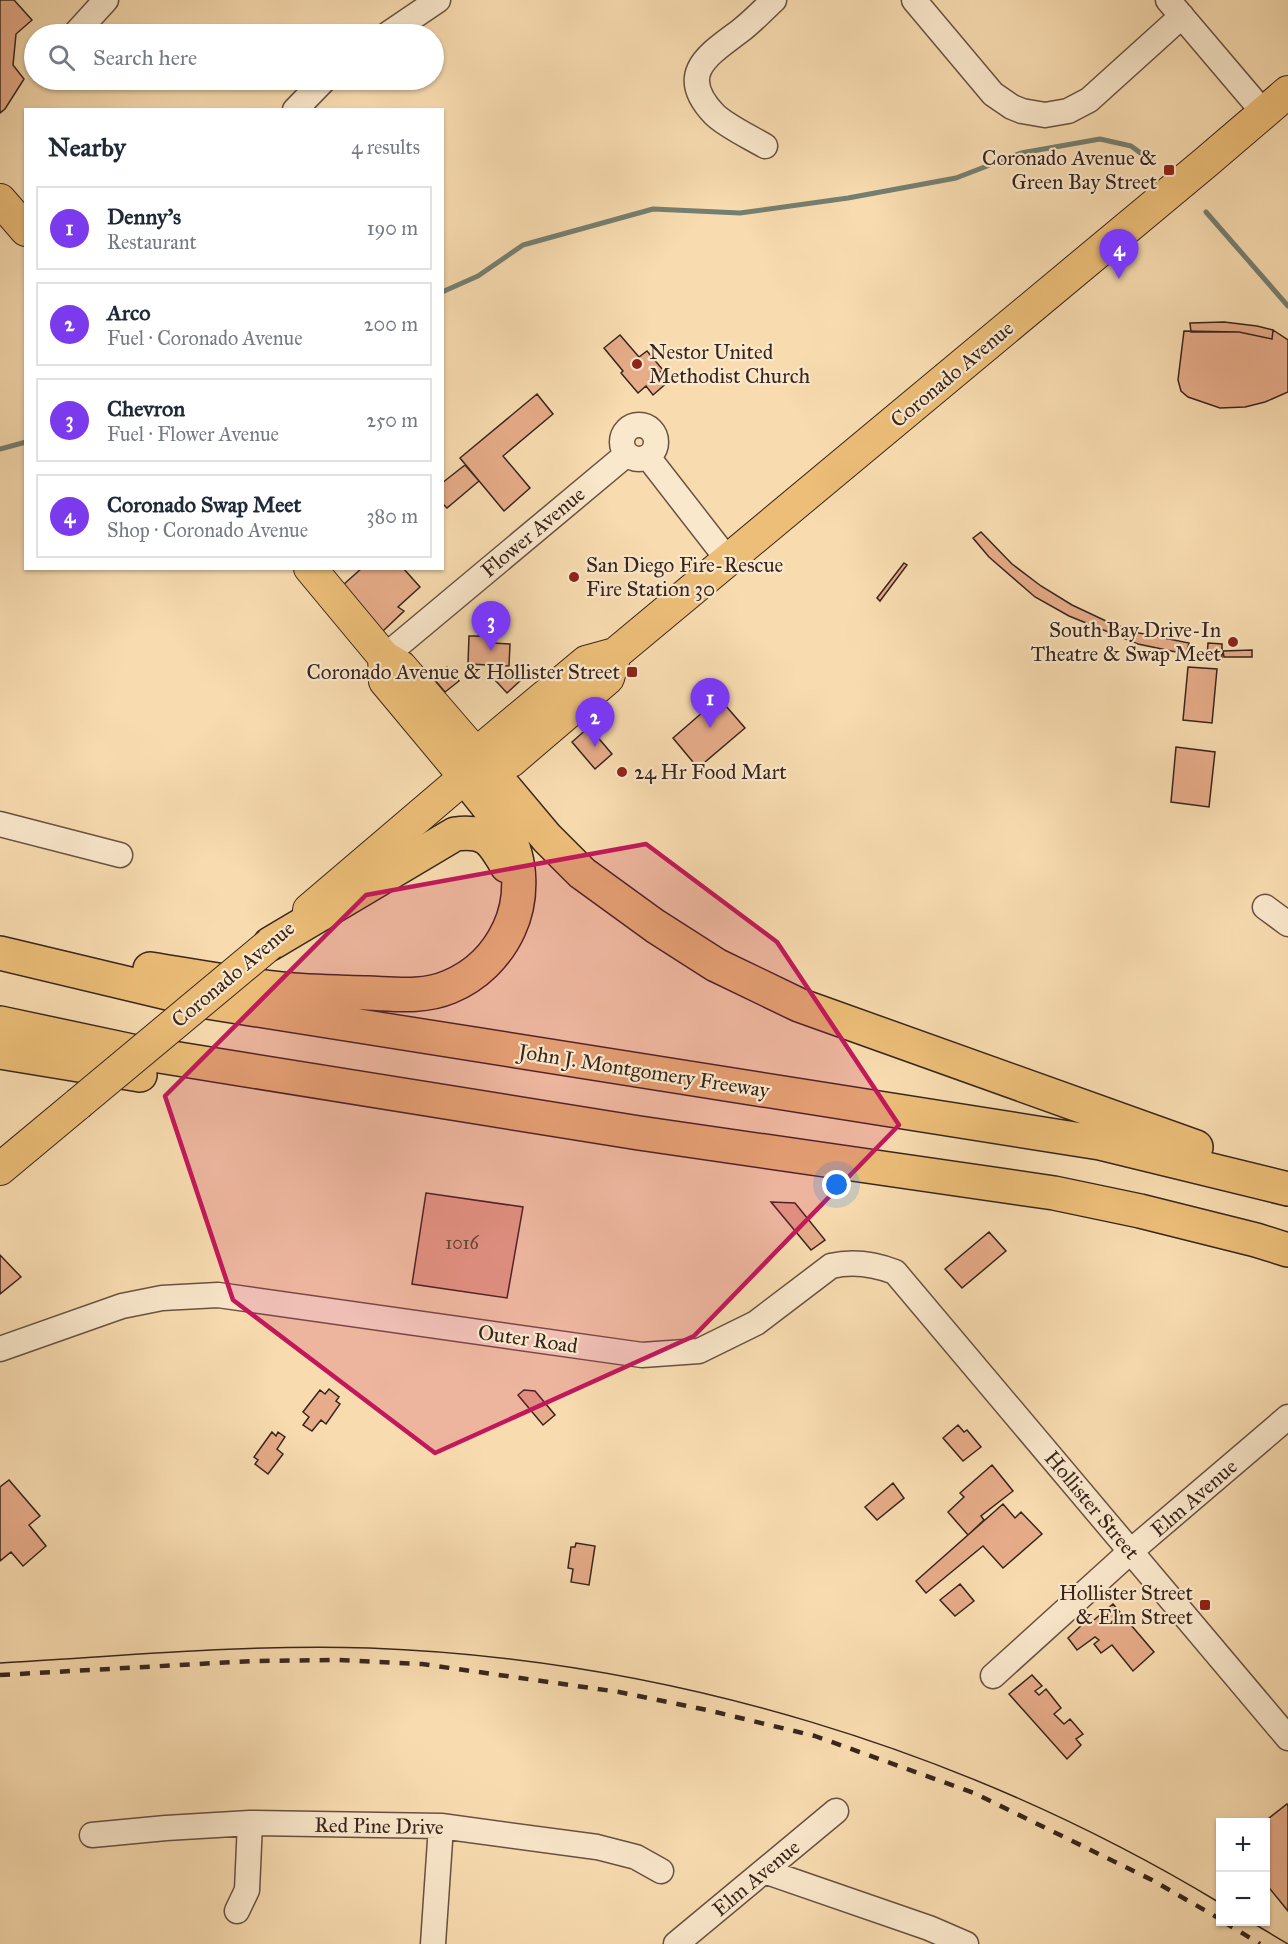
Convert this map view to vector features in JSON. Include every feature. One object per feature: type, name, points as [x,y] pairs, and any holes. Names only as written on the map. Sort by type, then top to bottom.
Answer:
[{"type":"highway","points":[[0,942],[127,966],[282,989],[417,994],[447,988],[461,982],[486,963],[500,945],[511,925],[518,895],[518,863],[478,768]]},
{"type":"highway","points":[[478,768],[582,873],[655,926],[726,970],[799,1005],[1288,1180]]},
{"type":"highway","points":[[270,944],[454,834],[468,832],[481,834],[490,841],[518,879]]},
{"type":"highway","name":"John J. Montgomery Freeway","points":[[0,953],[201,1001],[1100,1143],[1288,1189]]},
{"type":"highway","points":[[0,1023],[141,1053],[519,1114],[1054,1193],[1140,1211],[1288,1250]]},
{"type":"highway","points":[[0,1052],[226,1088],[519,1114]]},
{"type":"main road","name":"Coronado Avenue","points":[[0,1169],[478,768],[511,761],[608,678],[615,654],[1288,92]]},
{"type":"main road","points":[[0,200],[24,228]]},
{"type":"main road","points":[[312,570],[384,657],[385,681],[478,768]]},
{"type":"street","points":[[84,24],[106,0]]},
{"type":"street","points":[[403,24],[438,0]]},
{"type":"street","points":[[765,146],[716,115],[702,99],[696,80],[702,62],[774,0]]},
{"type":"street","points":[[914,0],[993,94],[1012,107],[1033,114],[1056,114],[1068,111],[1089,100],[1175,8],[1264,113]]},
{"type":"street","points":[[297,108],[314,90]]},
{"type":"street","name":"Flower Avenue","points":[[384,657],[637,455],[728,560]]},
{"type":"street","points":[[0,824],[120,855]]},
{"type":"street","points":[[1265,907],[1288,924]]},
{"type":"street","name":"Outer Road","points":[[0,1349],[122,1306],[162,1298],[218,1295],[642,1355],[699,1351],[756,1323],[831,1266],[844,1263],[880,1266],[895,1272],[988,1382]]},
{"type":"street","name":"Hollister Street","points":[[988,1382],[1288,1738]]},
{"type":"street","name":"Elm Avenue","points":[[993,1676],[1131,1551],[1288,1417]]},
{"type":"street","name":"Elm Avenue","points":[[676,1944],[836,1811]]},
{"type":"street","points":[[237,1911],[247,1890],[250,1823]]},
{"type":"street","name":"Red Pine Drive","points":[[92,1835],[250,1823],[441,1826],[597,1847],[636,1857],[661,1871]]},
{"type":"street","points":[[433,1944],[441,1826]]},
{"type":"street","points":[[765,1871],[929,1928],[966,1944]]},
{"type":"highlighted area","points":[[646,844],[777,942],[899,1125],[694,1336],[435,1453],[233,1300],[165,1096],[366,895]]},
{"type":"building","points":[[0,0],[14,0],[32,20],[24,24],[24,27],[16,34],[13,65],[24,79],[0,113]]},
{"type":"building","points":[[1224,322],[1273,330],[1272,339],[1239,332],[1191,332],[1190,323]]},
{"type":"building","points":[[1273,330],[1288,340],[1288,392],[1265,402],[1245,407],[1220,408],[1188,397],[1181,391],[1178,380],[1184,331],[1239,332],[1272,339]]},
{"type":"building","name":"Nestor United Methodist Church","points":[[620,335],[639,357],[647,351],[663,370],[660,372],[669,381],[653,395],[646,386],[638,393],[604,348]]},
{"type":"building","points":[[537,394],[553,414],[503,456],[530,488],[504,511],[460,458]]},
{"type":"building","points":[[465,465],[479,481],[447,508],[444,505],[444,481]]},
{"type":"building","points":[[981,532],[1012,564],[1041,586],[1072,605],[1139,633],[1189,643],[1186,654],[1138,644],[1069,616],[1035,597],[989,557],[973,538]]},
{"type":"building","points":[[904,563],[907,565],[880,601],[877,598]]},
{"type":"building","points":[[360,570],[405,570],[420,587],[398,607],[404,611],[383,631],[343,585]]},
{"type":"building","points":[[480,633],[494,633],[493,643],[510,644],[509,666],[468,664],[469,636],[480,636]]},
{"type":"building","points":[[1208,643],[1222,644],[1222,658],[1207,657]]},
{"type":"building","points":[[1252,650],[1252,657],[1224,657],[1223,651]]},
{"type":"building","points":[[447,667],[459,681],[445,692],[434,679]]},
{"type":"building","points":[[1188,667],[1217,669],[1212,723],[1183,720]]},
{"type":"building","points":[[509,668],[520,681],[507,693],[495,680]]},
{"type":"building","points":[[719,698],[745,728],[698,768],[673,738]]},
{"type":"building","points":[[589,727],[612,754],[595,769],[572,742]]},
{"type":"building","points":[[1176,747],[1215,752],[1209,807],[1171,802]]},
{"type":"building","points":[[426,1193],[523,1207],[507,1298],[412,1284]]},
{"type":"building","points":[[771,1202],[795,1203],[825,1240],[811,1250]]},
{"type":"building","points":[[989,1232],[1006,1251],[962,1288],[945,1269]]},
{"type":"building","points":[[0,1255],[21,1277],[0,1294]]},
{"type":"building","points":[[329,1389],[339,1397],[336,1401],[340,1404],[326,1424],[321,1420],[312,1431],[303,1425],[309,1417],[303,1412],[320,1390],[325,1394]]},
{"type":"building","points":[[524,1390],[535,1391],[555,1415],[543,1425],[518,1395]]},
{"type":"building","points":[[958,1425],[964,1432],[967,1430],[981,1447],[963,1461],[943,1438]]},
{"type":"building","points":[[272,1432],[276,1436],[278,1432],[285,1437],[277,1449],[283,1454],[268,1474],[255,1464],[258,1460],[254,1457]]},
{"type":"building","points":[[992,1465],[1013,1491],[981,1516],[984,1520],[968,1535],[948,1512],[964,1497],[960,1493]]},
{"type":"building","points":[[9,1480],[40,1516],[29,1525],[46,1546],[23,1566],[11,1552],[0,1561],[0,1487]]},
{"type":"building","points":[[893,1483],[904,1498],[877,1520],[865,1507]]},
{"type":"building","points":[[1003,1504],[1015,1518],[1021,1512],[1042,1534],[1003,1568],[983,1546],[926,1593],[916,1581]]},
{"type":"building","points":[[576,1543],[595,1546],[589,1585],[571,1582],[573,1569],[568,1568],[571,1547],[575,1547]]},
{"type":"building","points":[[960,1584],[974,1601],[955,1616],[940,1600]]},
{"type":"building","points":[[1113,1604],[1154,1652],[1133,1671],[1112,1645],[1101,1653],[1094,1644],[1099,1640],[1095,1637],[1077,1650],[1068,1638],[1085,1622],[1088,1625]]},
{"type":"building","points":[[1032,1675],[1042,1686],[1035,1691],[1039,1695],[1046,1689],[1061,1708],[1054,1714],[1064,1724],[1070,1719],[1083,1734],[1076,1739],[1081,1745],[1067,1759],[1009,1694]]},
{"type":"building","points":[[1287,1804],[1288,1911],[1270,1889],[1269,1818]]},
{"type":"waterway","points":[[444,291],[478,276],[523,245],[653,209],[740,213],[848,198],[956,178],[1021,153],[1100,139],[1131,146],[1153,162]]},
{"type":"waterway","points":[[1206,212],[1288,306]]},
{"type":"waterway","points":[[0,449],[24,443]]},
{"type":"tram line","points":[[0,1663],[184,1651],[323,1647],[481,1656],[592,1671],[702,1693],[811,1722],[917,1758],[1021,1800],[1122,1848],[1216,1901]]},
{"type":"tram line","points":[[1258,1926],[1288,1944]]},
{"type":"railway","points":[[0,1675],[252,1661],[338,1660],[422,1664],[619,1692],[815,1736],[974,1793],[1152,1880],[1216,1917]]},
{"type":"railway","points":[[1231,1926],[1260,1944]]},
{"type":"place","name":"Coronado Avenue & Green Bay Street","points":[[1169,170]]},
{"type":"place","name":"Coronado Swap Meet","points":[[1119,279]]},
{"type":"place","name":"Nestor United Methodist Church","points":[[637,364]]},
{"type":"place","name":"San Diego Fire-Rescue Fire Station 30","points":[[574,577]]},
{"type":"place","name":"South Bay Drive-In Theatre & Swap Meet","points":[[1233,642]]},
{"type":"place","name":"Chevron","points":[[491,651]]},
{"type":"place","name":"Coronado Avenue & Hollister Street","points":[[632,672]]},
{"type":"place","name":"Denny's","points":[[710,728]]},
{"type":"place","name":"Arco","points":[[595,747]]},
{"type":"place","name":"24 Hr Food Mart","points":[[622,772]]},
{"type":"place","name":"Hollister Street & Elm Street","points":[[1205,1605]]}]
